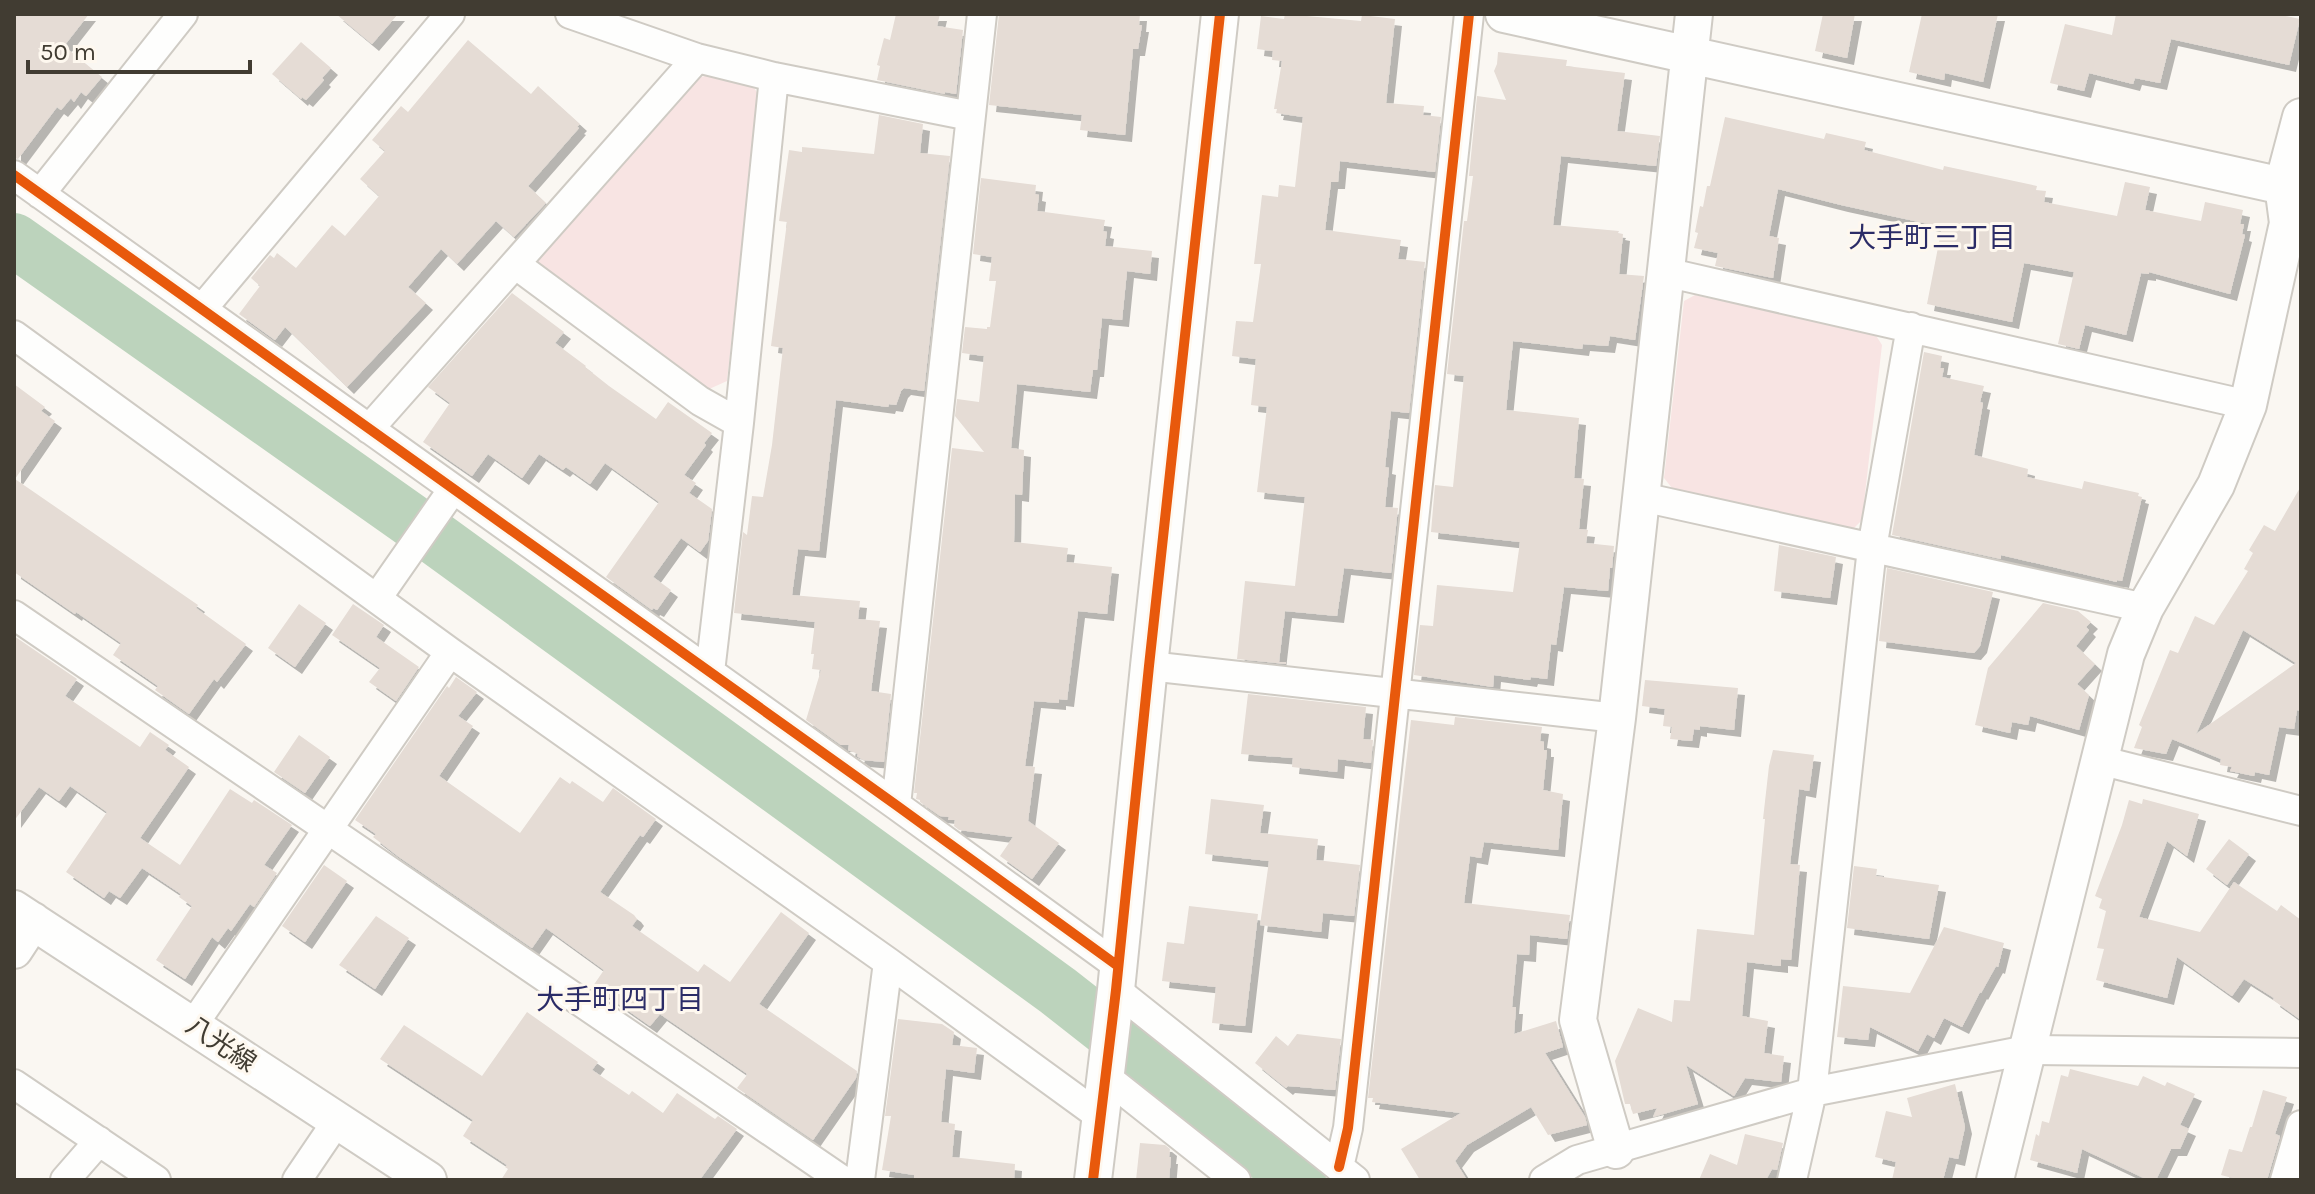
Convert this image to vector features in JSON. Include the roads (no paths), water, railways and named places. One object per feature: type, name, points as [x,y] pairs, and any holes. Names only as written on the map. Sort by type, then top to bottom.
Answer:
[{"type":"street","points":[[40,194],[183,14]]},
{"type":"street","points":[[202,309],[450,14]]},
{"type":"street","points":[[570,14],[697,58],[774,77],[970,116]]},
{"type":"street","points":[[896,805],[982,14]]},
{"type":"street","points":[[1093,1180],[1220,14]]},
{"type":"street","points":[[1347,1173],[1348,1128],[1469,14]]},
{"type":"street","points":[[1504,14],[2292,187]]},
{"type":"street","points":[[1616,1150],[1578,1020],[1617,718],[1694,14]]},
{"type":"street","points":[[369,429],[697,58]]},
{"type":"street","points":[[710,672],[774,77]]},
{"type":"street","points":[[1995,1180],[2126,654],[2145,608],[2216,485],[2248,405],[2288,223],[2301,117]]},
{"type":"street","points":[[14,175],[369,429],[449,495],[710,672],[896,805],[1117,978],[1347,1173]]},
{"type":"street","points":[[515,264],[700,401],[739,423]]},
{"type":"street","points":[[1665,272],[2248,405]]},
{"type":"street","points":[[1792,1180],[1812,1092],[1872,548],[1911,327]]},
{"type":"street","points":[[14,335],[382,591],[450,652],[1101,1117]]},
{"type":"street","points":[[382,591],[449,495]]},
{"type":"street","points":[[1642,497],[2145,608]]},
{"type":"street","points":[[14,615],[842,1180]]},
{"type":"street","points":[[193,1025],[450,652]]},
{"type":"street","points":[[1149,666],[1617,718]]},
{"type":"street","points":[[2099,760],[2301,811]]},
{"type":"street","name":"八光線","points":[[20,927],[193,1025],[428,1180]]},
{"type":"street","points":[[860,1180],[888,962]]},
{"type":"street","points":[[1544,1180],[1577,1160],[1812,1092],[2027,1050],[2301,1053]]},
{"type":"street","points":[[1106,1077],[1236,1180]]},
{"type":"street","points":[[14,1084],[156,1180]]},
{"type":"street","points":[[297,1180],[337,1121]]},
{"type":"street","points":[[2285,1180],[2301,1125]]},
{"type":"street","points":[[65,1180],[99,1141]]},
{"type":"waterway","points":[[14,240],[409,519],[1058,991],[1299,1180]]},
{"type":"district","name":"大手町三丁目","points":[[1932,237]]},
{"type":"district","name":"大手町四丁目","points":[[620,999]]}]
